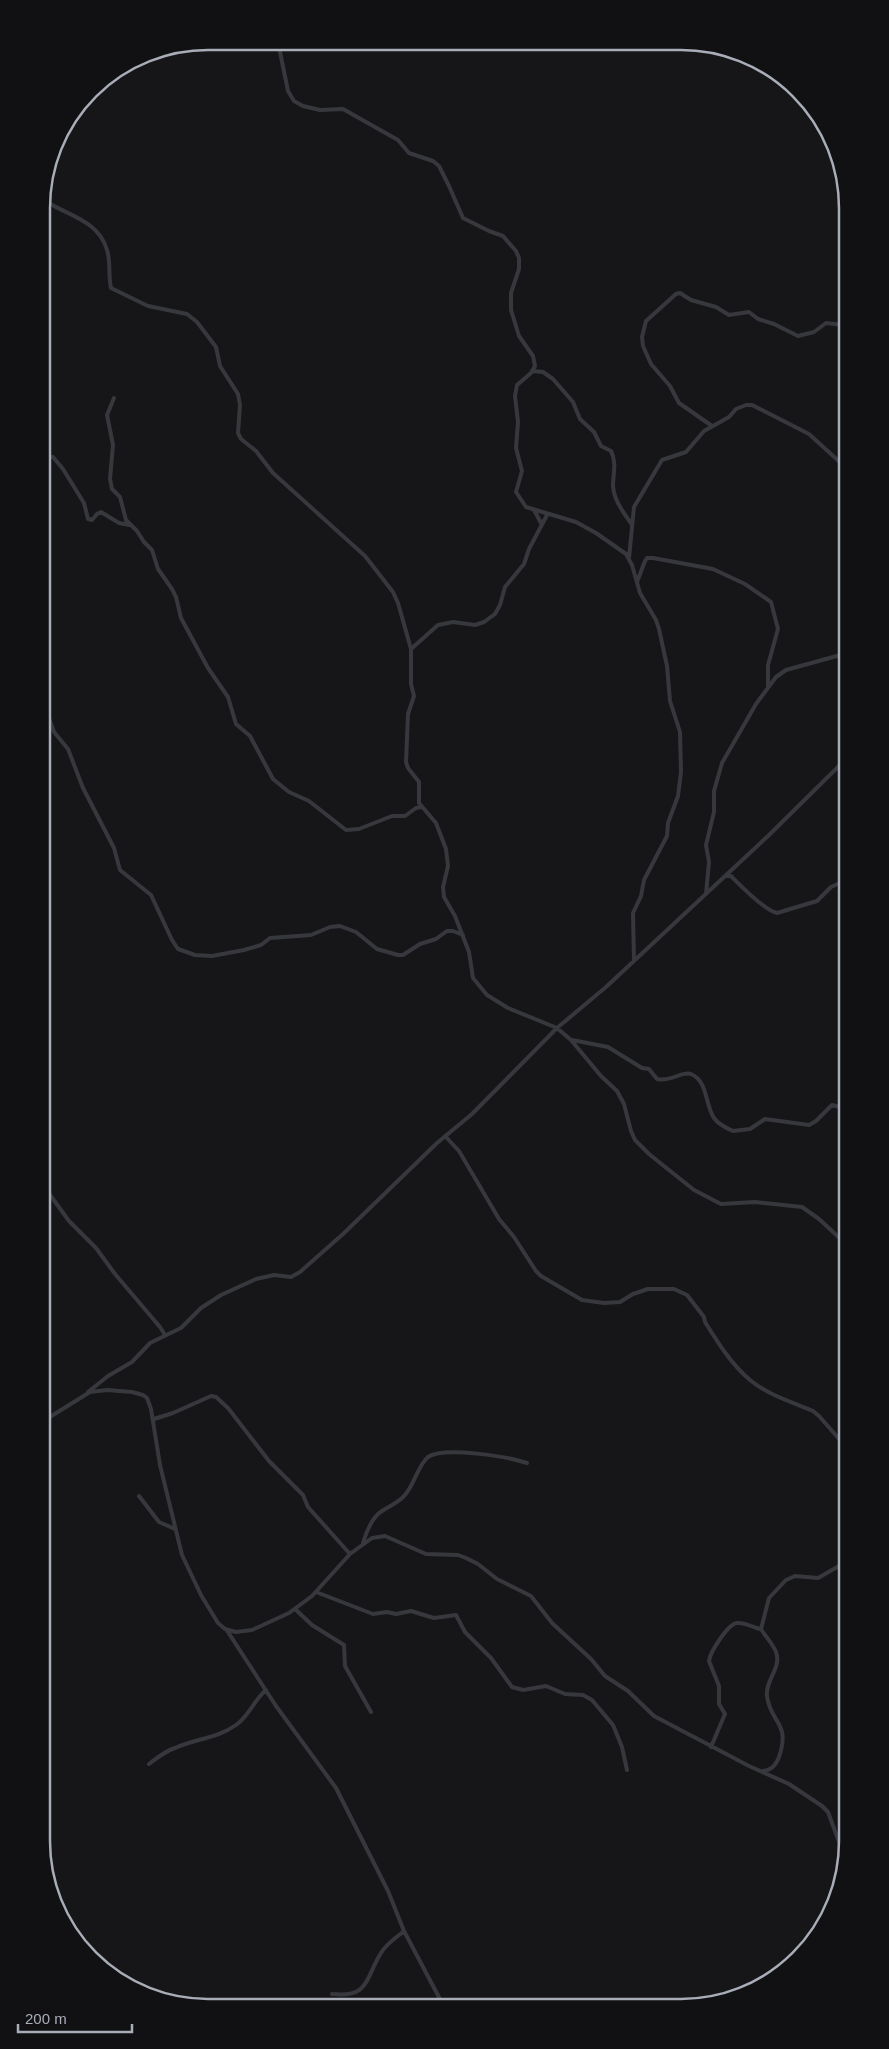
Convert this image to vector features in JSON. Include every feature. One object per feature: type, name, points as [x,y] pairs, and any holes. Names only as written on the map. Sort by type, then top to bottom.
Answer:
[{"type":"street","points":[[280,50],[288,91],[294,100],[302,106],[320,110],[343,109],[398,140],[409,153],[433,161],[439,166],[462,218],[503,236],[516,251],[519,258],[519,267],[511,293],[510,310],[521,340],[533,356],[535,363],[533,371],[518,384],[515,396],[518,422],[516,448],[522,469],[516,490],[524,504],[547,515],[568,519],[589,528],[624,552],[629,558]]},
{"type":"street","points":[[50,204],[90,224],[99,232],[108,251],[109,277],[112,288],[148,306],[187,314],[197,322],[216,346],[220,366],[238,394],[240,405],[238,433],[241,439],[256,451],[273,473],[308,502],[369,561],[398,603],[411,649],[411,684],[414,696],[408,714],[406,762],[408,768],[419,782],[418,801],[436,823],[446,848],[448,866],[443,892],[471,959],[473,978],[487,995],[508,1008],[557,1028],[571,1040],[601,1076],[617,1091],[625,1106],[635,1140],[649,1154],[689,1186],[721,1204],[755,1202],[802,1207],[819,1219],[839,1238]]},
{"type":"street","points":[[712,426],[679,403],[670,386],[651,364],[643,346],[642,337],[645,323],[676,294],[680,293],[694,301],[716,307],[729,314],[749,312],[798,336],[814,332],[826,323],[839,325]]},
{"type":"street","points":[[533,371],[543,372],[553,378],[572,402],[580,419],[594,432],[601,446],[611,451],[614,463],[614,491],[620,508],[632,525]]},
{"type":"street","points":[[114,398],[107,415],[113,445],[110,483],[113,491],[120,497],[129,525]]},
{"type":"street","points":[[634,961],[633,913],[642,893],[644,880],[667,836],[668,822],[679,792],[682,764],[680,732],[670,701],[667,666],[659,629],[656,620],[640,593],[629,558],[634,506],[662,460],[686,452],[704,431],[729,416],[736,409],[746,405],[752,405],[801,429],[839,462]]},
{"type":"street","points":[[50,457],[53,457],[63,469],[84,503],[88,519],[92,520],[97,514],[102,512],[119,523],[129,525],[138,531],[144,542],[152,550],[159,571],[176,597],[180,618],[188,634],[208,668],[228,696],[236,724],[250,736],[266,769],[276,783],[289,792],[309,801],[339,825],[350,830],[358,829],[392,816],[407,815],[416,808],[422,808]]},
{"type":"street","points":[[534,510],[541,524]]},
{"type":"street","points":[[411,649],[438,625],[453,622],[475,625],[495,614],[500,605],[505,587],[524,564],[529,549],[547,515]]},
{"type":"street","points":[[637,584],[645,561],[647,558],[653,558],[713,569],[740,582],[771,602],[778,629],[768,665],[768,687]]},
{"type":"street","points":[[706,894],[709,862],[707,841],[714,812],[714,791],[722,763],[744,722],[776,677],[786,670],[839,655]]},
{"type":"street","points":[[50,719],[54,732],[68,749],[83,788],[114,848],[120,870],[151,895],[178,949],[195,955],[212,956],[261,945],[270,938],[311,935],[330,927],[340,926],[356,932],[378,949],[402,955],[420,944],[436,940],[447,931],[453,931],[462,935]]},
{"type":"street","points":[[50,1417],[86,1394],[108,1376],[132,1362],[150,1343],[181,1328],[201,1308],[226,1292],[263,1277],[274,1275],[288,1277],[296,1274],[343,1234],[388,1188],[472,1114],[557,1028],[634,961],[839,766]]},
{"type":"street","points":[[725,876],[731,876],[744,891],[771,911],[777,913],[816,901],[831,887],[839,883]]},
{"type":"street","points":[[571,1040],[608,1047],[642,1068],[649,1069],[657,1080],[667,1080],[685,1073],[692,1075],[704,1089],[706,1100],[715,1119],[733,1131],[750,1129],[765,1119],[809,1124],[816,1121],[832,1105],[839,1107]]},
{"type":"street","points":[[445,1136],[459,1151],[499,1219],[514,1237],[536,1272],[541,1276],[582,1300],[604,1304],[620,1302],[633,1294],[652,1289],[674,1289],[685,1293],[704,1317],[705,1322],[725,1353],[750,1380],[819,1416],[839,1439]]},
{"type":"street","points":[[50,1195],[69,1221],[96,1248],[115,1274],[160,1327],[165,1336]]},
{"type":"street","points":[[86,1394],[107,1390],[143,1395],[149,1401],[154,1419],[157,1451],[175,1529],[182,1555],[195,1585],[218,1623],[226,1629],[266,1690],[336,1788],[388,1891],[404,1931],[440,1999]]},
{"type":"street","points":[[154,1419],[173,1414],[210,1396],[216,1397],[236,1418],[252,1441],[303,1495],[308,1506],[350,1554]]},
{"type":"street","points":[[363,1543],[377,1514],[405,1495],[414,1484],[423,1464],[431,1456],[441,1453],[491,1455],[527,1462]]},
{"type":"street","points":[[139,1496],[159,1522],[175,1529]]},
{"type":"street","points":[[226,1629],[236,1632],[252,1630],[295,1609],[316,1592],[350,1554],[372,1538],[385,1536],[426,1554],[458,1555],[478,1564],[498,1579],[531,1596],[552,1624],[591,1659],[605,1676],[632,1695],[653,1716],[801,1791],[826,1809],[839,1842]]},
{"type":"street","points":[[761,1629],[769,1598],[786,1580],[795,1576],[818,1578],[839,1566]]},
{"type":"street","points":[[316,1592],[373,1614],[386,1612],[396,1614],[411,1611],[434,1618],[456,1615],[466,1632],[491,1658],[512,1687],[523,1690],[546,1686],[565,1694],[583,1695],[592,1700],[613,1725],[622,1747],[627,1770]]},
{"type":"street","points":[[295,1609],[317,1628],[344,1645],[346,1666],[371,1712]]},
{"type":"street","points":[[712,1747],[725,1714],[719,1704],[719,1686],[709,1664],[709,1657],[727,1630],[734,1624],[761,1629],[777,1656],[776,1668],[766,1692],[770,1706],[784,1735],[783,1744],[774,1767],[774,1777]]},
{"type":"street","points":[[149,1764],[176,1747],[207,1740],[233,1727],[241,1721],[258,1697],[266,1690]]},
{"type":"street","points":[[758,1770],[766,1771],[774,1767]]},
{"type":"street","points":[[332,1994],[348,1994],[359,1991],[365,1986],[381,1953],[404,1931]]}]
